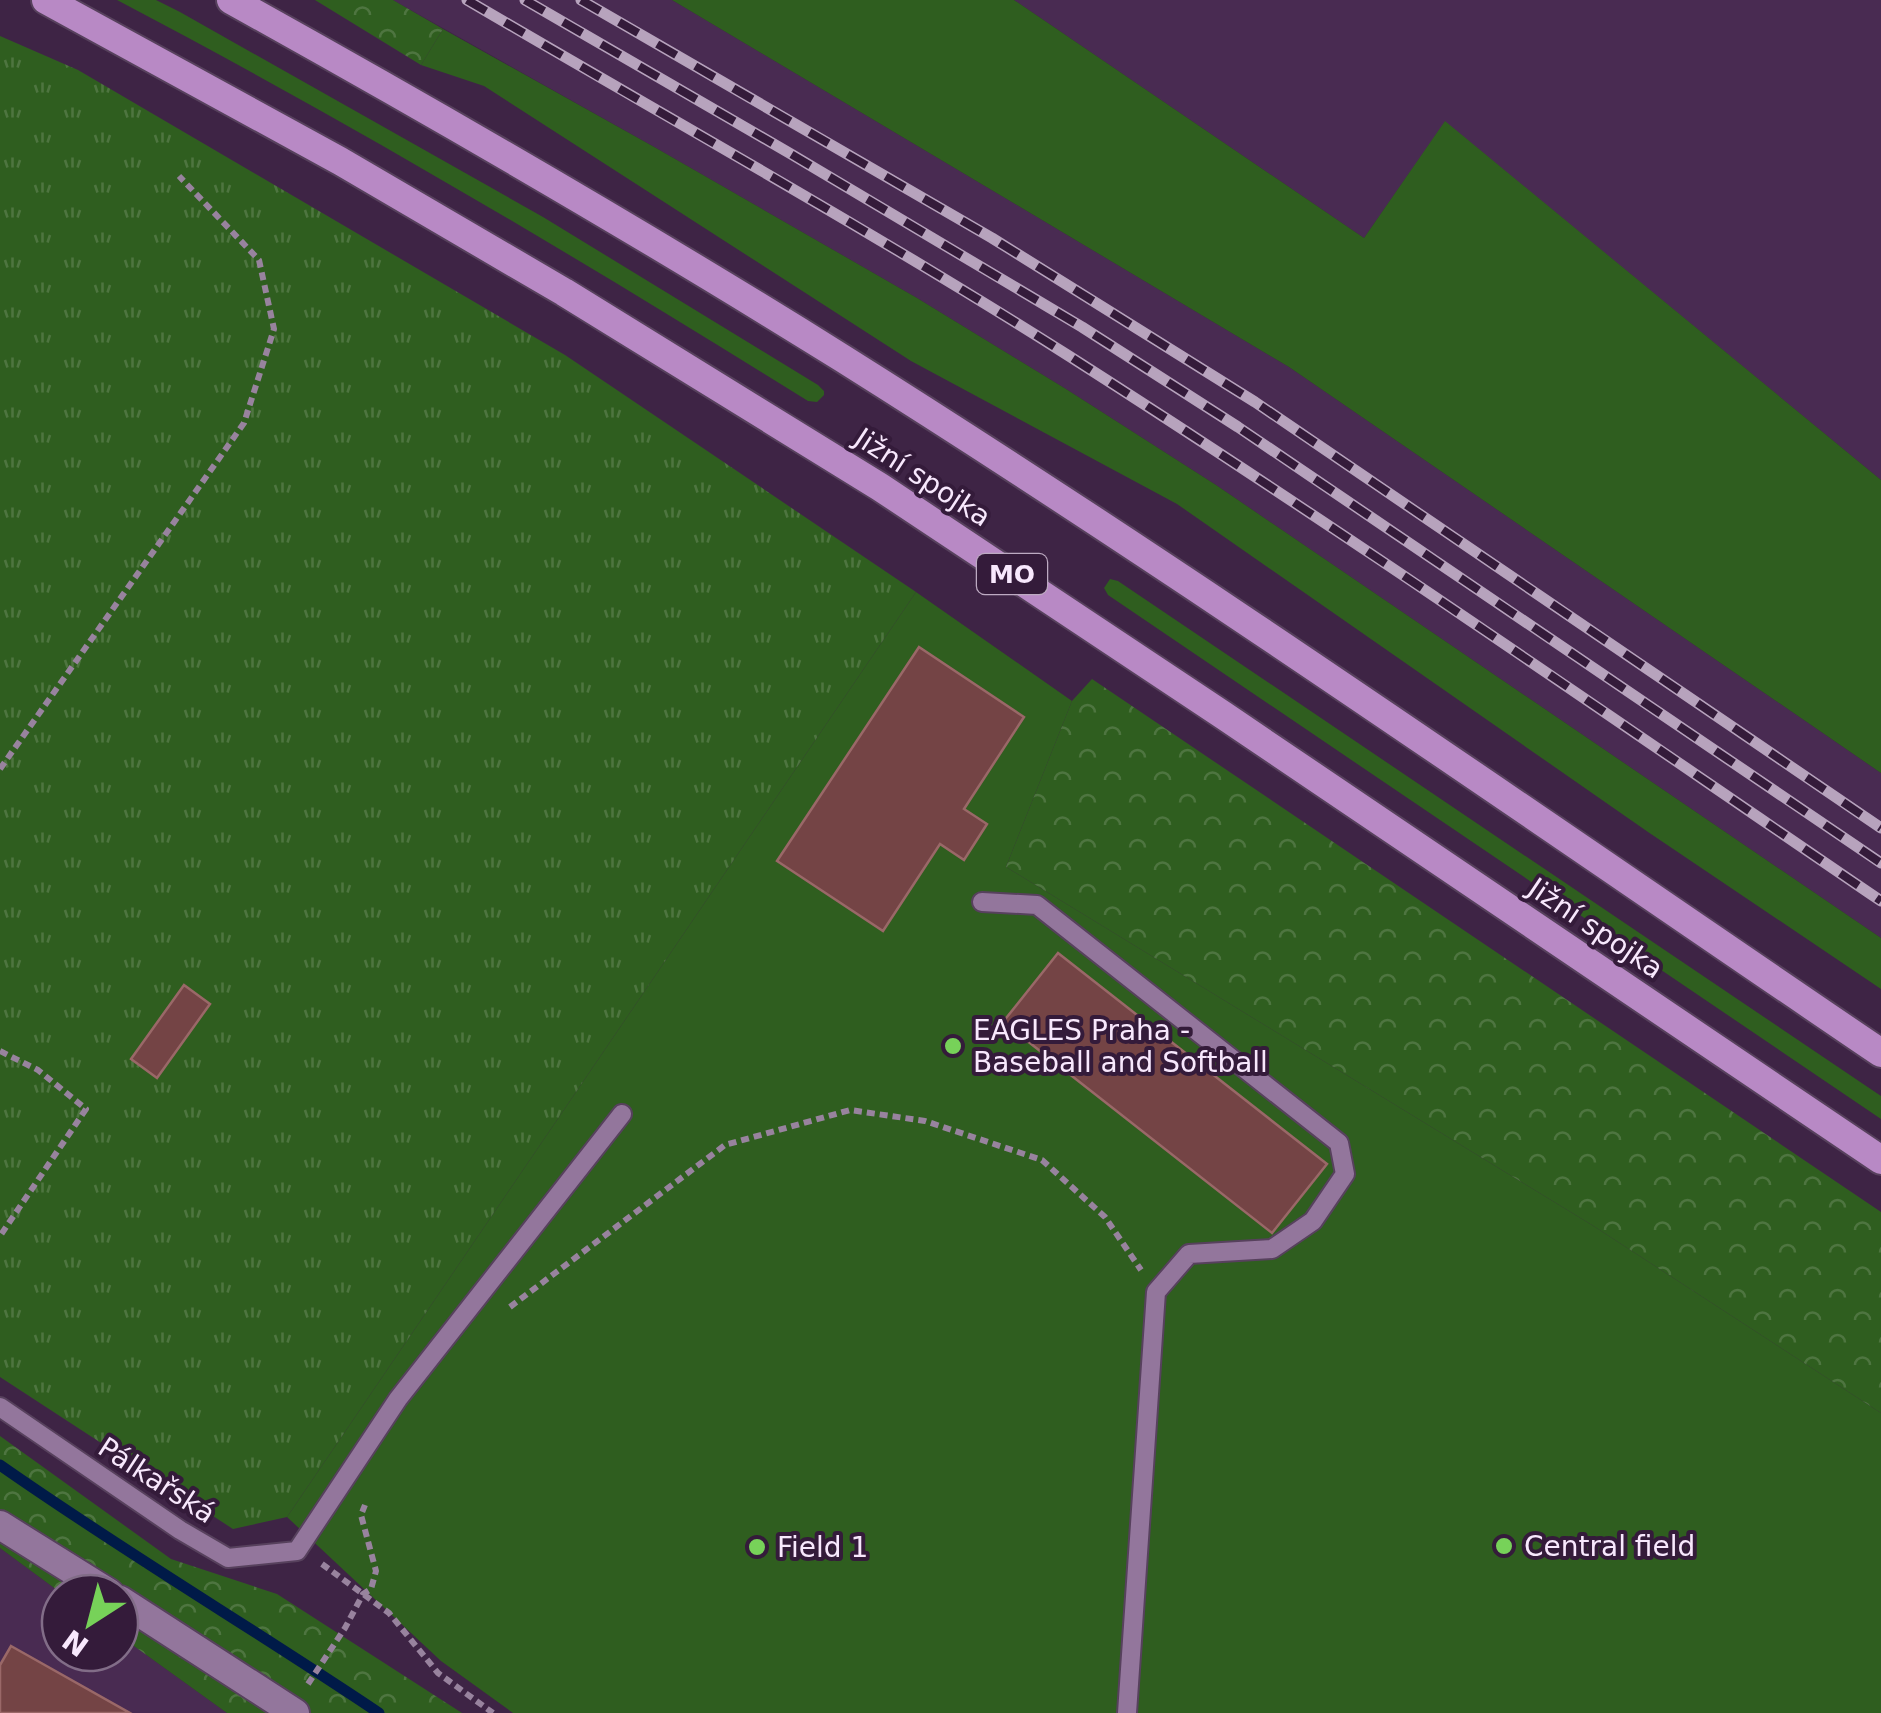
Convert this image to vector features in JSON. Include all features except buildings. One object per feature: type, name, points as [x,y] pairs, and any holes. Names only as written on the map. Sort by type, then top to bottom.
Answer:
[{"type":"highway","name":"Jižní spojka","points":[[46,0],[340,161],[564,292],[880,487],[1881,1160]]},
{"type":"highway","name":"Jižní spojka","points":[[231,0],[395,91],[858,368],[1053,494],[1881,1052]]},
{"type":"street","points":[[0,1525],[78,1573]]},
{"type":"street","points":[[140,1611],[300,1700]]},
{"type":"lane","points":[[982,902],[1037,905],[1339,1143],[1345,1174],[1313,1221],[1272,1249],[1190,1254],[1156,1292],[1128,1713]]},
{"type":"lane","points":[[297,1550],[398,1398],[622,1114]]},
{"type":"lane","name":"Pálkařská","points":[[0,1408],[228,1558],[297,1550]]},
{"type":"path","points":[[0,769],[244,423],[274,329],[259,260],[178,176]]},
{"type":"path","points":[[0,1051],[38,1070],[86,1109],[0,1236]]},
{"type":"path","points":[[504,1312],[725,1145],[850,1110],[925,1121],[1042,1160],[1105,1217],[1156,1292]]},
{"type":"path","points":[[300,1700],[363,1594],[371,1589],[376,1572],[360,1515],[368,1497]]},
{"type":"path","points":[[297,1550],[389,1612],[438,1673],[493,1713]]},
{"type":"shaded area","points":[[393,0],[672,0],[1289,367],[1881,773],[1881,938],[1216,485],[1066,389],[917,298]]},
{"type":"shaded area","points":[[1014,0],[1881,0],[1881,480],[1445,122],[1364,238]]},
{"type":"shaded area","points":[[0,1548],[40,1578],[40,1673],[140,1673],[140,1650],[227,1713],[0,1713]]},
{"type":"green space","points":[[117,0],[156,0],[180,12],[543,217],[818,385],[824,395],[817,402],[808,401],[466,194]]},
{"type":"green space","points":[[315,0],[393,0],[443,29],[421,65]]},
{"type":"green space","points":[[672,0],[1014,0],[1364,238],[1445,121],[1881,480],[1881,773],[1289,367]]},
{"type":"green space","points":[[443,29],[917,298],[1216,485],[1881,938],[1881,989],[1177,504],[911,361],[484,86],[421,65]]},
{"type":"green space","points":[[0,36],[78,70],[565,355],[916,592],[287,1517],[233,1529],[0,1377]]},
{"type":"green space","points":[[1110,579],[1881,1096],[1881,1119],[1108,595],[1104,588]]},
{"type":"green space","name":"EAGLES Praha - Baseball and Softball","points":[[916,592],[1072,701],[1006,867],[1592,1225],[1881,1413],[1881,1713],[513,1713],[441,1661],[287,1517]]},
{"type":"green space","points":[[1092,679],[1881,1212],[1881,1413],[1592,1225],[1006,867],[1072,701]]},
{"type":"green space","points":[[0,1436],[171,1559],[277,1594],[462,1713],[227,1713],[140,1650],[140,1573],[40,1573],[40,1578],[0,1548]]},
{"type":"waterway","points":[[0,1465],[379,1713]]},
{"type":"railway","points":[[467,0],[845,220],[1069,356],[1376,557],[1881,901]]},
{"type":"railway","points":[[525,0],[1082,327],[1238,427],[1881,863]]},
{"type":"railway","points":[[581,0],[992,238],[1255,402],[1881,828]]},
{"type":"place","name":"EAGLES Praha - Baseball and Softball","points":[[953,1046]]},
{"type":"place","name":"Central field","points":[[1504,1546]]},
{"type":"place","name":"Field 1","points":[[757,1547]]}]
